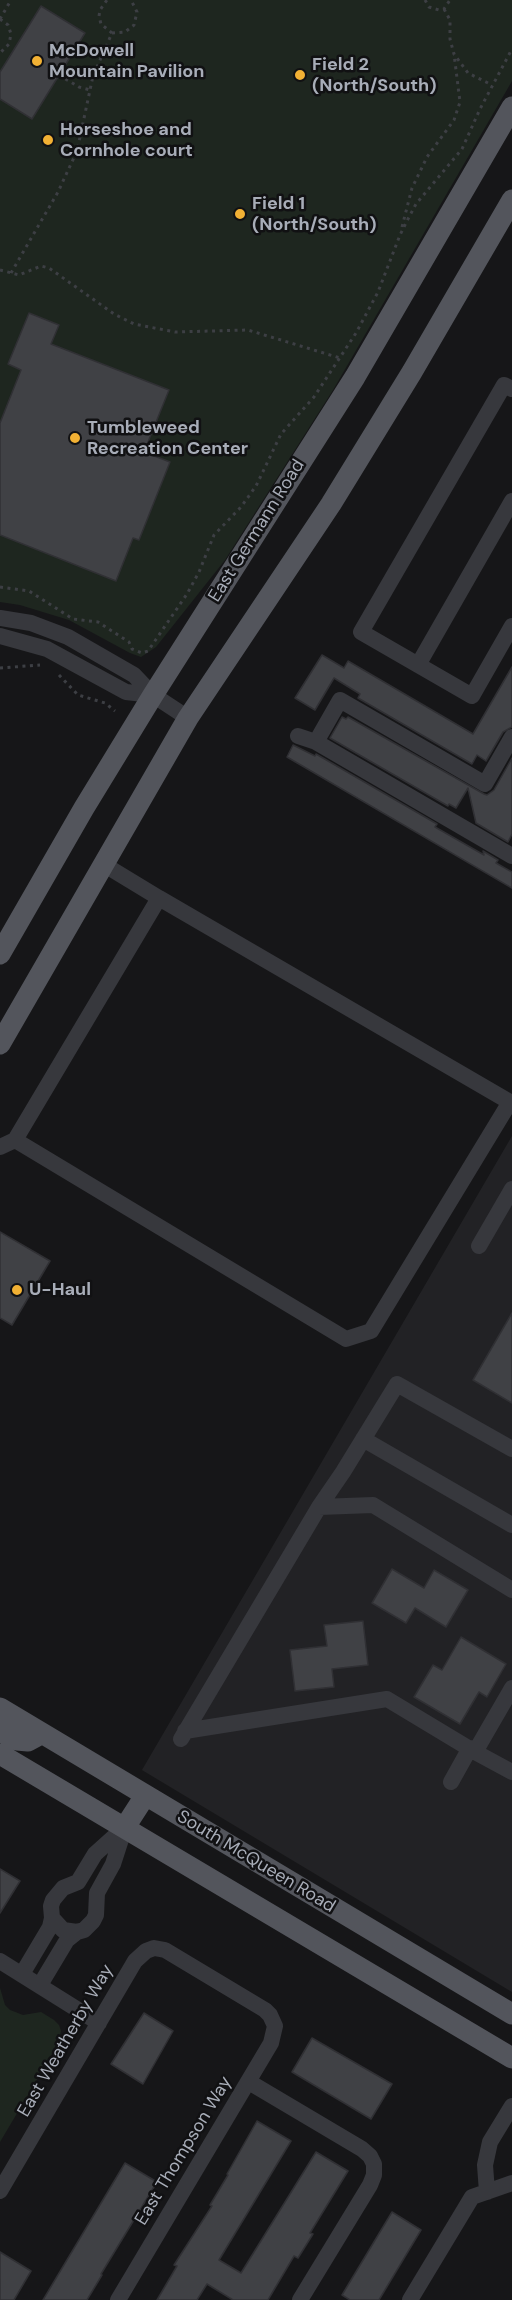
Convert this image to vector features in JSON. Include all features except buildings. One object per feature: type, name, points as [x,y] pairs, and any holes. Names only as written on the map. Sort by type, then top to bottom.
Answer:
[{"type":"main road","name":"East Germann Road","points":[[0,954],[84,808],[153,695],[355,376],[512,107]]},
{"type":"main road","points":[[0,1044],[188,718],[343,483],[412,372],[512,200]]},
{"type":"main road","name":"South McQueen Road","points":[[0,1708],[512,2014]]},
{"type":"main road","points":[[0,1731],[17,1740],[28,1741],[41,1734]]},
{"type":"main road","name":"South McQueen Road","points":[[0,1754],[512,2058]]},
{"type":"main road","points":[[125,1827],[146,1796]]},
{"type":"street","points":[[512,389],[504,385],[361,632],[472,696],[512,626]]},
{"type":"street","points":[[418,665],[512,501]]},
{"type":"street","points":[[0,618],[31,623],[68,637],[134,675],[153,695],[188,718]]},
{"type":"street","points":[[0,636],[47,649],[126,692],[153,695]]},
{"type":"street","points":[[316,742],[340,700],[484,784],[512,736]]},
{"type":"street","points":[[298,736],[316,742],[512,856]]},
{"type":"street","points":[[103,864],[510,1102],[371,1331],[346,1339],[8,1144],[159,898]]},
{"type":"street","points":[[479,1246],[512,1189]]},
{"type":"street","points":[[512,1449],[397,1384],[318,1507],[183,1735],[387,1699],[512,1772]]},
{"type":"street","points":[[363,1439],[512,1525]]},
{"type":"street","points":[[318,1507],[373,1505],[512,1590]]},
{"type":"street","points":[[451,1782],[512,1688]]},
{"type":"street","points":[[22,1974],[50,1928],[51,1906],[57,1893],[78,1882],[95,1854],[125,1827]]},
{"type":"street","points":[[40,1985],[67,1940],[77,1932],[84,1930],[93,1921],[97,1909],[97,1893],[113,1864],[125,1827]]},
{"type":"street","points":[[52,1918],[63,1930],[77,1932]]},
{"type":"street","name":"East Thompson Way","points":[[118,2300],[274,2037],[273,2020],[265,2010],[165,1950],[154,1948]]},
{"type":"street","name":"East Weatherby Way","points":[[0,2191],[135,1961],[154,1948]]},
{"type":"street","points":[[0,1961],[99,2023]]},
{"type":"street","points":[[249,2082],[362,2149],[370,2156],[374,2164],[374,2175],[370,2185],[300,2300]]},
{"type":"street","points":[[487,2192],[485,2165],[490,2142],[512,2106]]},
{"type":"street","points":[[410,2300],[472,2197],[512,2183]]},
{"type":"path","points":[[0,53],[7,47],[11,38],[8,25],[0,19],[11,0]]},
{"type":"path","points":[[106,0],[99,16],[101,24],[112,33],[125,32],[134,25],[137,12],[131,0]]},
{"type":"path","points":[[425,0],[429,7],[444,9]]},
{"type":"path","points":[[444,9],[450,0]]},
{"type":"path","points":[[400,235],[412,188],[427,157],[454,120],[460,102],[450,39],[450,20],[444,9]]},
{"type":"path","points":[[11,273],[69,170],[82,133],[93,76],[112,33]]},
{"type":"path","points":[[7,47],[14,49]]},
{"type":"path","points":[[0,587],[29,591],[73,618],[98,622],[129,642],[132,650],[142,653],[148,651],[187,594],[214,535],[241,507],[261,477],[281,434],[314,396],[371,307],[400,235],[416,204],[462,149],[512,49]]},
{"type":"path","points":[[454,54],[468,73],[492,85]]},
{"type":"path","points":[[59,75],[79,87],[90,90]]},
{"type":"path","points":[[0,270],[19,275],[41,266],[50,268],[114,314],[134,324],[175,332],[248,330],[340,358]]},
{"type":"path","points":[[0,668],[38,664],[48,669]]},
{"type":"path","points":[[59,674],[78,695],[105,702],[114,711]]},
{"type":"shaded area","points":[[0,0],[512,0],[512,81],[333,390],[225,560],[156,647],[141,657],[69,620],[20,605],[0,602]]},
{"type":"shaded area","points":[[512,1136],[512,1992],[142,1770]]},
{"type":"shaded area","points":[[0,1988],[5,2005],[10,2010],[23,2015],[41,2012],[54,2020],[61,2031],[58,2044],[0,2142]]},
{"type":"place","name":"McDowell Mountain Pavilion","points":[[37,61]]},
{"type":"place","name":"Field 2 (North/South)","points":[[300,75]]},
{"type":"place","name":"Horseshoe and Cornhole court","points":[[48,140]]},
{"type":"place","name":"Field 1 (North/South)","points":[[240,214]]},
{"type":"place","name":"Tumbleweed Recreation Center","points":[[75,438]]},
{"type":"place","name":"U-Haul","points":[[17,1290]]}]
